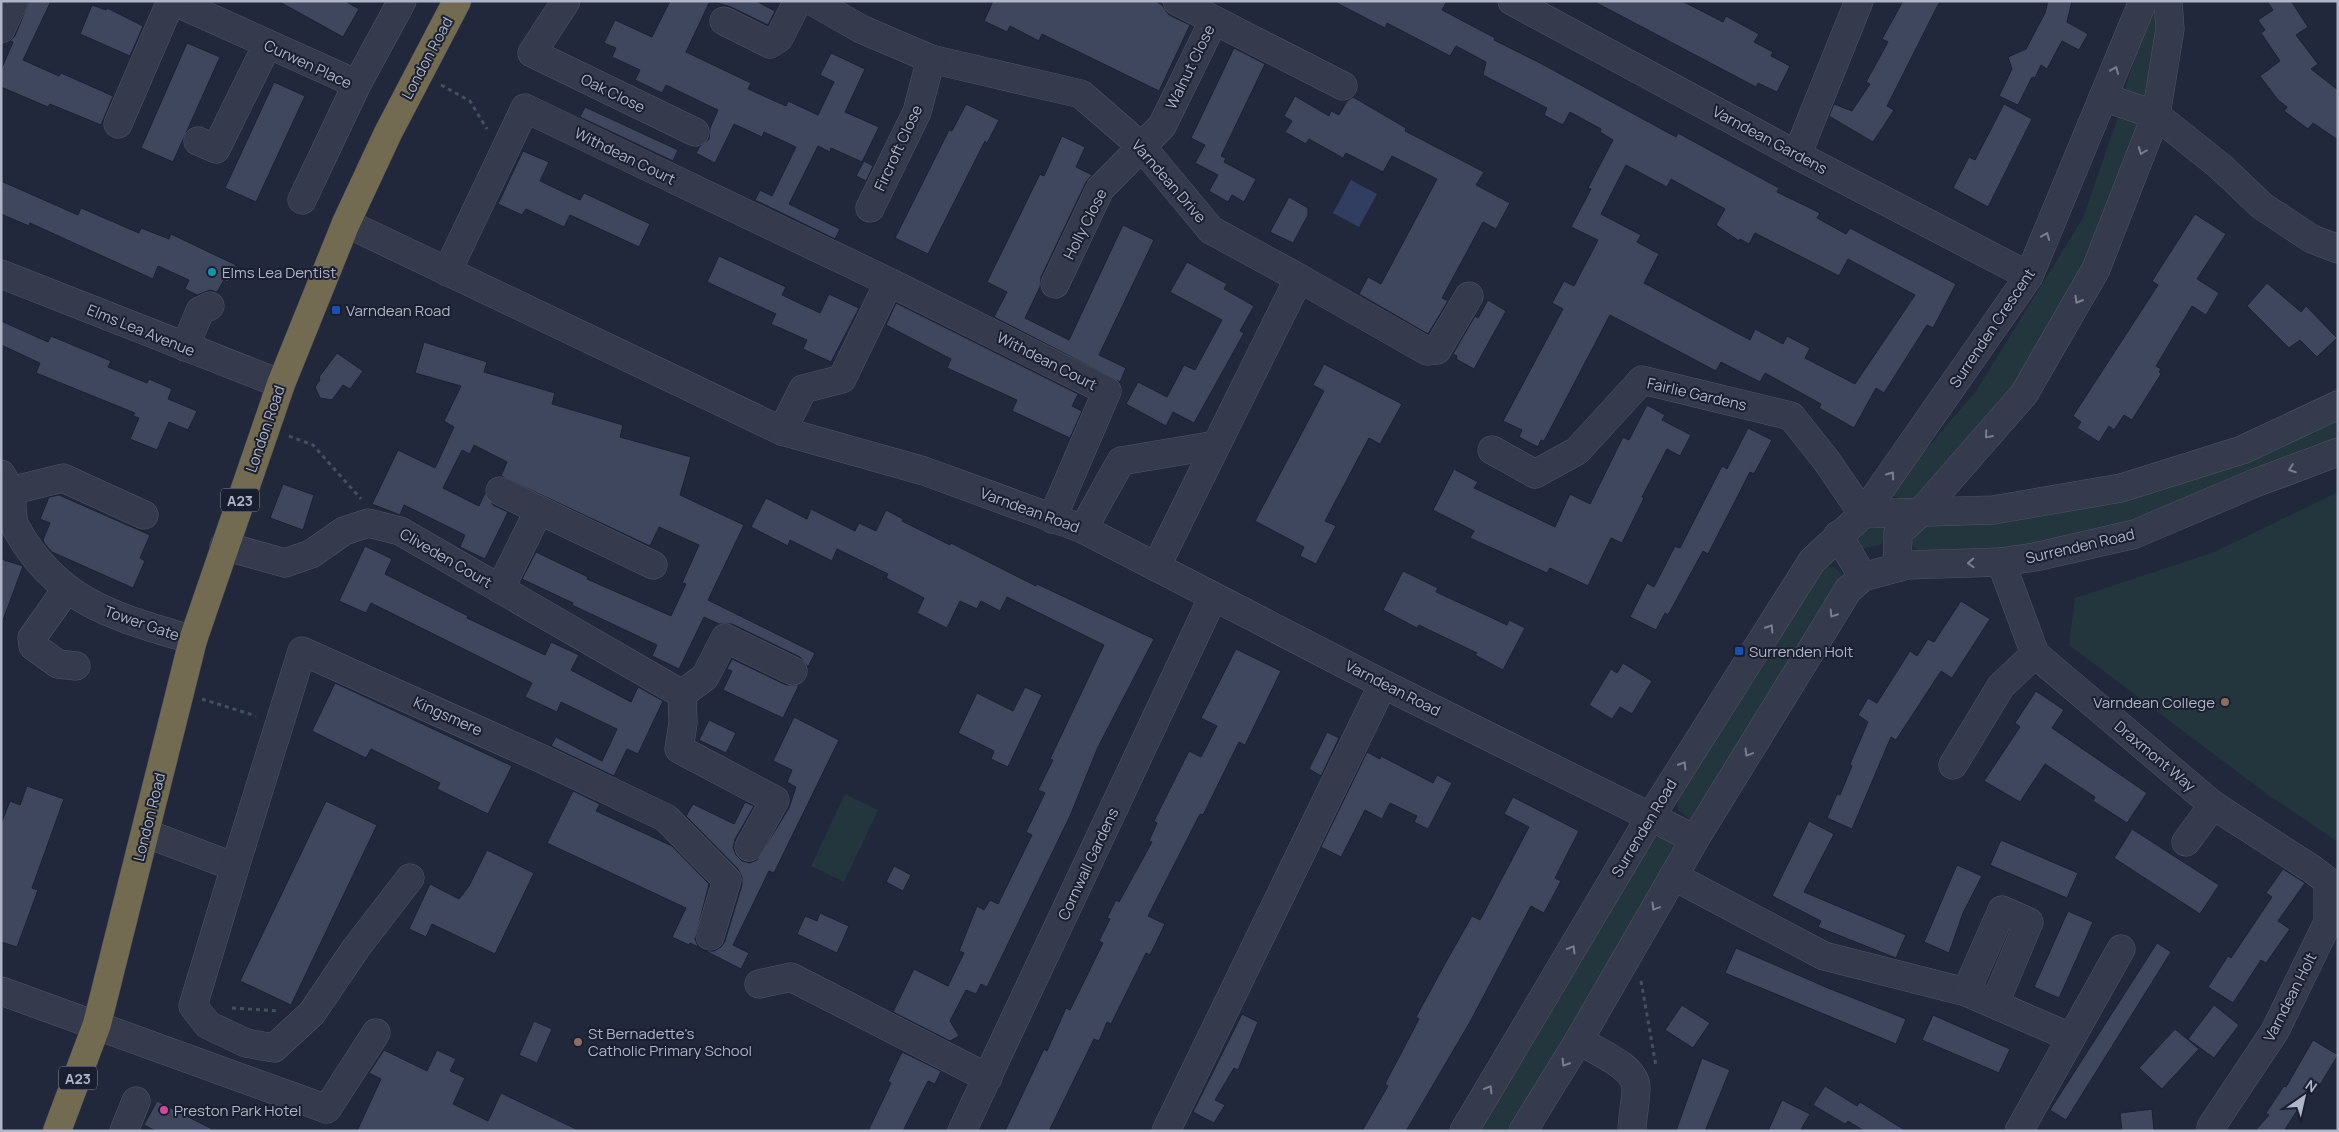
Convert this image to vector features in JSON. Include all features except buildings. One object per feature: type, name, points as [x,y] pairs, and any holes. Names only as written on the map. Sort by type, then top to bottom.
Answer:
[{"type":"highway","name":"London Road","points":[[96,1024],[193,640],[281,384],[346,223],[388,133],[457,1]]},
{"type":"highway","name":"A23","points":[[57,1131],[96,1024]]},
{"type":"street","points":[[1,29],[14,1]]},
{"type":"street","points":[[118,124],[172,1]]},
{"type":"street","name":"Curwen Place","points":[[172,1],[357,84],[302,200]]},
{"type":"street","points":[[357,84],[402,1]]},
{"type":"street","name":"Oak Close","points":[[566,1],[532,53],[695,132]]},
{"type":"street","points":[[724,22],[770,44],[779,38],[798,1]]},
{"type":"street","name":"Varndean Drive","points":[[812,1],[861,29],[931,59],[1081,94],[1142,147],[1211,230],[1428,350],[1437,350],[1469,296]]},
{"type":"street","name":"Walnut Close","points":[[1142,147],[1162,126],[1214,20],[1177,1]]},
{"type":"street","name":"Varndean Gardens","points":[[1512,1],[1797,155],[2029,276]]},
{"type":"street","points":[[1797,155],[1860,1]]},
{"type":"street","name":"Surrenden Crescent","points":[[1863,514],[2029,276],[2143,1]]},
{"type":"street","points":[[1897,568],[1898,533],[1920,513],[2024,394],[2096,269],[2156,115],[2170,29],[2168,1]]},
{"type":"street","points":[[1214,20],[1343,86]]},
{"type":"street","points":[[198,141],[216,149],[267,45]]},
{"type":"street","name":"Fircroft Close","points":[[870,208],[917,112],[931,59]]},
{"type":"street","points":[[2103,97],[2156,115],[2221,167],[2262,206],[2312,239],[2338,249]]},
{"type":"street","name":"Withdean Court","points":[[447,272],[525,108],[889,282],[1107,391],[1052,520]]},
{"type":"street","name":"Holly Close","points":[[1054,284],[1100,189],[1142,147]]},
{"type":"street","name":"Varndean Road","points":[[346,223],[782,431],[924,471],[1052,520],[1083,529],[1383,684],[1696,839]]},
{"type":"street","name":"Elms Lea Avenue","points":[[1,274],[281,384]]},
{"type":"street","points":[[1156,567],[1299,278]]},
{"type":"street","points":[[782,431],[803,389],[842,379],[889,282]]},
{"type":"street","points":[[185,347],[200,311],[210,306]]},
{"type":"street","name":"Fairlie Gardens","points":[[1492,450],[1534,474],[1577,451],[1642,380],[1791,416],[1826,460],[1863,514]]},
{"type":"street","points":[[1863,514],[1993,510],[2121,488],[2242,450],[2338,405]]},
{"type":"street","points":[[1083,529],[1121,461],[1216,445]]},
{"type":"street","points":[[2242,450],[2255,483]]},
{"type":"street","name":"Surrenden Road","points":[[1523,1131],[1579,1040],[1673,876],[1848,590],[1863,577],[1907,565],[2001,562],[2035,557],[2135,534],[2255,483],[2338,452]]},
{"type":"street","name":"Tower Gate","points":[[144,515],[64,478],[6,482],[8,526],[39,563],[66,590],[115,616],[193,640]]},
{"type":"street","points":[[500,491],[653,565]]},
{"type":"street","name":"Cliveden Court","points":[[500,589],[539,510]]},
{"type":"street","name":"Surrenden Road","points":[[1464,1131],[1651,816],[1812,560],[1863,514]]},
{"type":"street","points":[[224,546],[285,563],[311,554],[344,531],[368,523]]},
{"type":"street","name":"Cliveden Court","points":[[368,523],[400,531],[682,694]]},
{"type":"street","points":[[1838,535],[1863,577]]},
{"type":"street","points":[[1953,765],[2001,686],[2034,654],[2001,562]]},
{"type":"street","points":[[66,590],[32,638],[33,646],[58,664],[76,666]]},
{"type":"street","name":"Cornwall Gardens","points":[[962,1131],[1213,597]]},
{"type":"street","points":[[749,847],[775,800],[678,749],[684,723],[682,694],[705,677],[725,638],[793,671]]},
{"type":"street","name":"Kingsmere","points":[[193,1006],[302,651],[540,758],[666,818],[727,880],[710,936]]},
{"type":"street","name":"Draxmont Way","points":[[2034,654],[2213,805],[2312,869],[2333,886]]},
{"type":"street","points":[[1166,1131],[1383,684]]},
{"type":"street","points":[[2186,842],[2213,805]]},
{"type":"street","points":[[145,832],[235,867]]},
{"type":"street","points":[[1673,876],[1824,956],[1966,992],[1995,1003],[2061,1034]]},
{"type":"street","points":[[193,1006],[208,1025],[246,1043],[274,1048],[312,1013],[356,948],[410,878]]},
{"type":"street","name":"Varndean Holt","points":[[2211,1127],[2275,1031],[2284,1014],[2328,922],[2333,886]]},
{"type":"street","points":[[1966,992],[2002,910],[2029,922],[1995,1003]]},
{"type":"street","points":[[2019,1131],[2061,1034],[2121,949]]},
{"type":"street","points":[[759,984],[791,977],[988,1078]]},
{"type":"street","points":[[1,991],[327,1109],[376,1032]]},
{"type":"street","points":[[1579,1040],[1622,1065],[1632,1077],[1636,1088],[1632,1131]]},
{"type":"street","points":[[124,1131],[136,1100]]},
{"type":"path","points":[[447,89],[470,101],[487,130],[509,142]]},
{"type":"path","points":[[266,428],[314,445],[366,504],[368,523]]},
{"type":"path","points":[[179,692],[280,724]]},
{"type":"path","points":[[1641,980],[1658,1074]]},
{"type":"path","points":[[193,1006],[312,1013]]},
{"type":"shaded area","points":[[2150,1],[2170,29],[2094,268],[2014,388],[1916,505],[1888,494],[1976,391],[2083,218],[2117,120]]},
{"type":"shaded area","points":[[2338,415],[2338,443],[2127,527],[1990,551],[1921,554],[1911,544],[1910,535],[1918,524],[2009,519]]},
{"type":"shaded area","name":"Varndean College","points":[[2338,492],[2338,842],[2264,792],[2069,645],[2075,598],[2212,553]]},
{"type":"shaded area","points":[[1885,527],[1882,544],[1858,550],[1845,533]]},
{"type":"shaded area","points":[[1825,565],[1835,568],[1842,574],[1840,587],[1701,817],[1689,819],[1678,810],[1678,796]]},
{"type":"shaded area","points":[[845,794],[878,810],[844,882],[811,866]]},
{"type":"shaded area","points":[[1654,837],[1668,838],[1678,846],[1514,1131],[1478,1131]]},
{"type":"water","points":[[1351,180],[1377,194],[1359,227],[1333,213]]},
{"type":"place","name":"Elms Lea Dentist","points":[[212,272]]},
{"type":"place","name":"Varndean Road","points":[[336,310]]},
{"type":"place","name":"Surrenden Holt","points":[[1739,651]]},
{"type":"place","name":"Varndean College","points":[[2225,702]]},
{"type":"place","name":"St Bernadette's Catholic Primary School","points":[[578,1042]]},
{"type":"place","name":"Preston Park Hotel","points":[[164,1110]]}]
